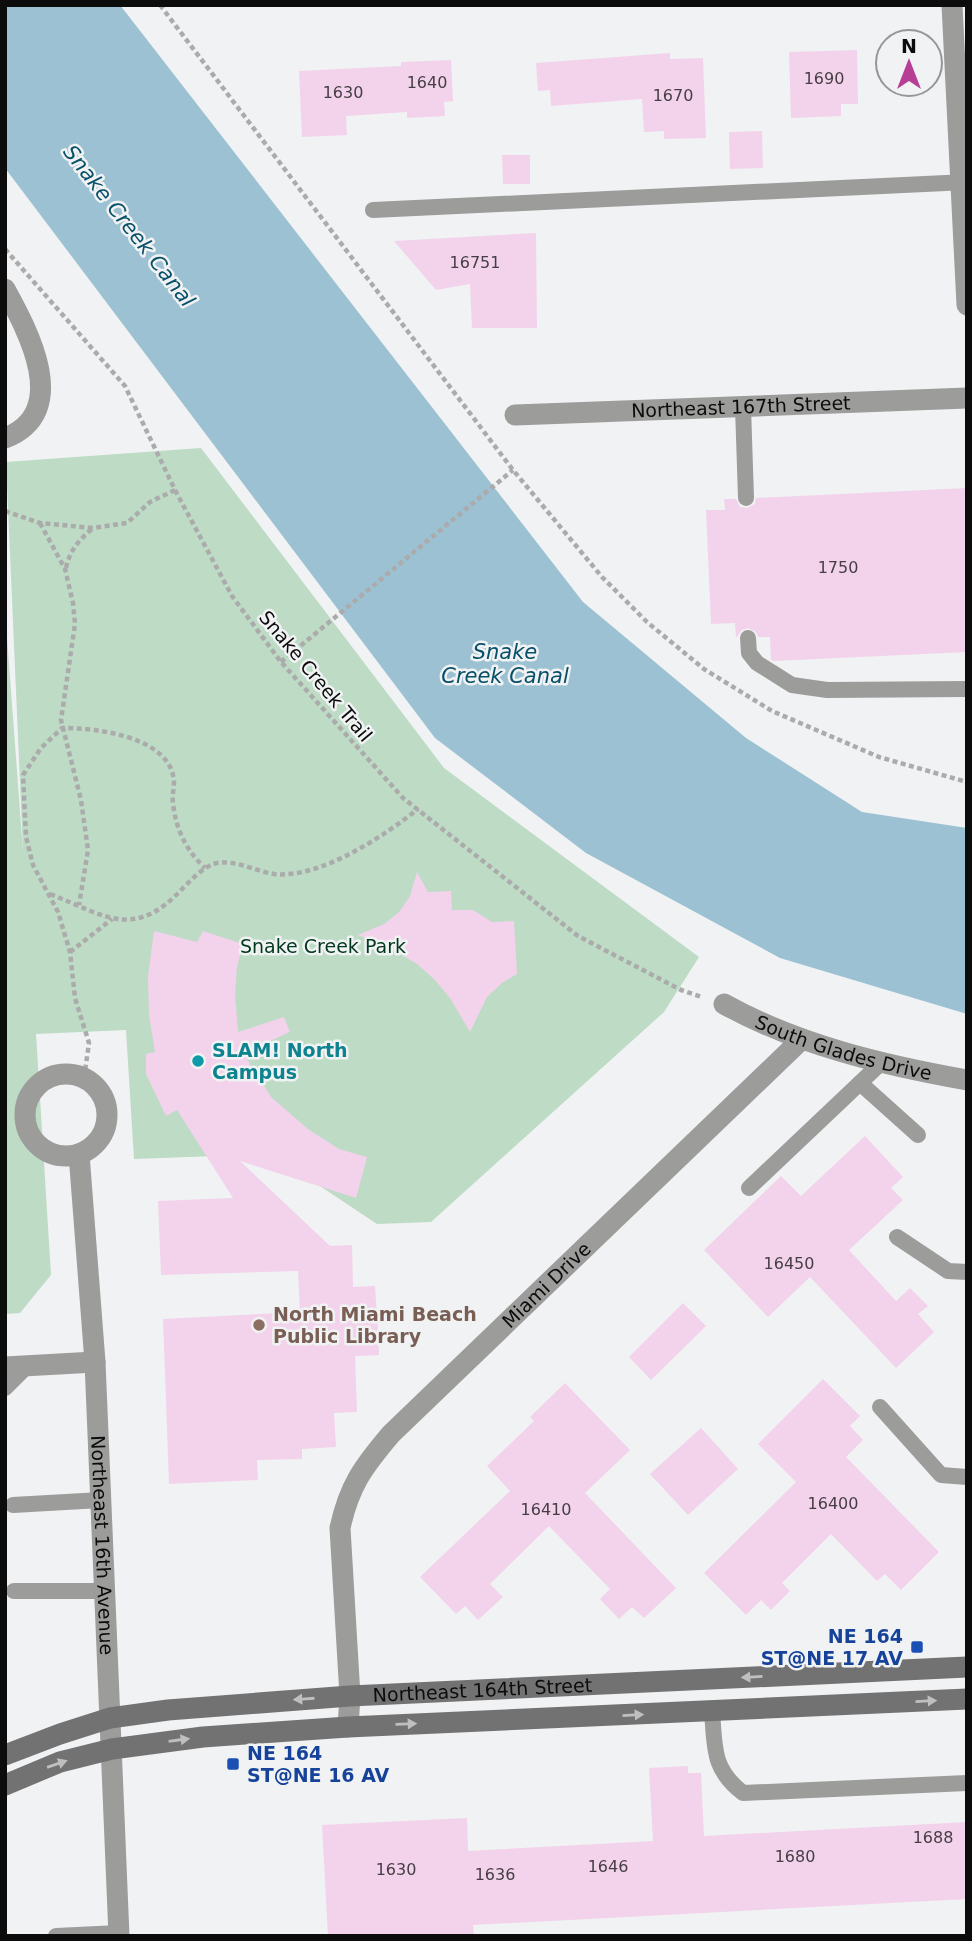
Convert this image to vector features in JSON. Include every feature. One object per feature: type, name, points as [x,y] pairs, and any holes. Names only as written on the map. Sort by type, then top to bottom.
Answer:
[{"type":"street","points":[[953,5],[964,182],[967,305]]},
{"type":"street","points":[[5,289],[24,322],[38,360],[40,399],[33,418],[14,435],[5,438]]},
{"type":"street","name":"Northeast 167th Street","points":[[516,415],[967,398]]},
{"type":"street","name":"South Glades Drive","points":[[724,1004],[760,1024],[802,1039],[881,1063],[967,1080]]},
{"type":"street","name":"Miami Drive","points":[[348,1727],[350,1696],[340,1528],[344,1506],[353,1483],[390,1434],[802,1039]]},
{"type":"street","points":[[69,1074],[84,1078],[97,1088],[106,1102],[107,1118],[103,1133],[93,1146],[79,1154],[64,1156],[48,1152],[35,1142],[27,1128],[25,1112],[29,1097],[39,1084],[53,1076],[69,1074]]},
{"type":"street","name":"Northeast 16th Avenue","points":[[79,1154],[95,1362],[119,1934]]},
{"type":"street","points":[[5,1367],[95,1362]]},
{"type":"street","name":"Northeast 164th Street","points":[[5,1755],[110,1718],[168,1710],[350,1696],[967,1667]]},
{"type":"street","name":"Northeast 164th Street","points":[[5,1784],[60,1762],[112,1749],[203,1737],[348,1727],[967,1699]]},
{"type":"lane","points":[[373,210],[964,182]]},
{"type":"lane","points":[[743,407],[746,498]]},
{"type":"lane","points":[[748,638],[749,653],[757,663],[792,685],[827,690],[967,690]]},
{"type":"lane","points":[[749,1188],[881,1063]]},
{"type":"lane","points":[[860,1083],[918,1135]]},
{"type":"lane","points":[[897,1237],[948,1271],[967,1272]]},
{"type":"lane","points":[[5,1388],[27,1366]]},
{"type":"lane","points":[[880,1407],[941,1475],[967,1477]]},
{"type":"lane","points":[[13,1505],[101,1500]]},
{"type":"lane","points":[[14,1591],[105,1591]]},
{"type":"lane","points":[[712,1711],[718,1765],[727,1781],[743,1793],[967,1783]]},
{"type":"lane","points":[[56,1936],[119,1934]]},
{"type":"path","name":"Snake Creek Trail","points":[[5,249],[125,386],[175,490],[232,596],[281,662],[395,789],[578,936],[681,990],[724,1004]]},
{"type":"path","points":[[281,662],[513,470]]},
{"type":"path","points":[[5,511],[40,523],[93,528],[127,523],[150,502],[175,490]]},
{"type":"path","points":[[40,523],[65,569],[73,603],[75,624],[61,720],[81,800],[89,850],[79,905]]},
{"type":"path","points":[[65,569],[78,540],[93,528]]},
{"type":"path","points":[[84,1078],[89,1043],[75,998],[70,952],[58,912],[33,866],[26,837],[23,775],[41,748],[62,728],[107,731],[131,738],[155,751],[168,764],[174,780],[172,801],[181,839],[191,855],[205,869]]},
{"type":"path","points":[[49,894],[112,919],[133,920],[152,915],[171,902],[205,869],[217,863],[237,863],[276,874],[295,873],[342,858],[387,832],[418,809]]},
{"type":"path","points":[[70,952],[112,919]]},
{"type":"green space","name":"Snake Creek Park","points":[[201,448],[444,768],[699,957],[664,1012],[431,1222],[377,1224],[272,1154],[134,1159],[126,1030],[36,1034],[51,1275],[20,1313],[5,1314],[5,611],[23,851],[6,462]]},
{"type":"water","name":"Snake Creek Canal","points":[[5,5],[120,5],[583,602],[746,738],[862,812],[967,828],[967,1014],[780,958],[586,853],[435,738],[5,168]]},
{"type":"building","points":[[857,50],[858,104],[841,104],[841,116],[791,118],[789,52]]},
{"type":"building","points":[[670,53],[670,59],[703,58],[706,138],[664,139],[664,131],[644,132],[642,99],[551,106],[550,90],[538,91],[536,63]]},
{"type":"building","points":[[451,60],[453,101],[444,102],[445,116],[407,118],[407,112],[346,116],[347,135],[302,137],[299,71],[401,66],[401,62]]},
{"type":"building","points":[[762,131],[763,168],[730,169],[729,132]]},
{"type":"building","points":[[502,155],[530,155],[530,184],[503,184]]},
{"type":"building","points":[[536,233],[537,328],[472,328],[470,284],[436,290],[394,241]]},
{"type":"building","points":[[967,488],[967,652],[774,661],[771,660],[770,637],[758,637],[756,632],[748,628],[742,630],[736,638],[735,623],[711,624],[706,510],[725,510],[724,499],[736,499],[740,507],[747,508],[755,504],[756,498]]},
{"type":"building","points":[[417,872],[428,892],[451,891],[452,910],[473,910],[492,922],[514,921],[517,974],[487,997],[470,1032],[450,998],[417,964],[358,935],[384,924],[399,912],[410,896]]},
{"type":"building","name":"North Miami Beach Public Library","points":[[154,931],[197,942],[203,931],[243,944],[237,967],[235,994],[238,1032],[284,1017],[290,1032],[243,1053],[271,1097],[308,1129],[339,1149],[367,1157],[356,1198],[240,1161],[330,1246],[352,1245],[353,1287],[375,1286],[378,1332],[379,1355],[355,1356],[357,1412],[334,1413],[336,1447],[302,1449],[302,1459],[257,1460],[258,1480],[169,1484],[163,1319],[300,1312],[298,1271],[161,1275],[158,1201],[233,1198],[177,1110],[166,1116],[146,1074],[146,1054],[155,1052],[149,1015],[148,976]]},
{"type":"building","points":[[865,1136],[903,1177],[891,1188],[903,1200],[849,1250],[896,1301],[910,1288],[928,1306],[918,1314],[934,1332],[896,1368],[810,1277],[768,1317],[704,1250],[781,1176],[801,1196]]},
{"type":"building","points":[[683,1303],[706,1326],[651,1380],[629,1357]]},
{"type":"building","points":[[823,1379],[860,1416],[850,1426],[863,1440],[846,1457],[939,1552],[901,1590],[885,1574],[877,1581],[831,1534],[782,1583],[790,1591],[771,1610],[761,1600],[746,1615],[704,1573],[796,1482],[758,1444]]},
{"type":"building","points":[[565,1383],[630,1450],[585,1493],[676,1588],[644,1618],[632,1607],[619,1619],[600,1599],[610,1589],[549,1526],[490,1584],[503,1597],[478,1620],[465,1606],[456,1614],[420,1577],[510,1491],[487,1466],[534,1421],[530,1417]]},
{"type":"building","points":[[701,1428],[738,1469],[688,1515],[650,1474]]},
{"type":"building","points":[[688,1766],[688,1773],[701,1773],[704,1836],[967,1822],[967,1899],[473,1925],[474,1936],[328,1936],[322,1825],[467,1818],[468,1851],[653,1841],[649,1768]]},
{"type":"place","name":"SLAM! North Campus","points":[[198,1061]]},
{"type":"place","name":"North Miami Beach Public Library","points":[[259,1325]]},
{"type":"place","name":"NE 164 ST@NE 17 AV","points":[[917,1647]]},
{"type":"place","name":"NE 164 ST@NE 16 AV","points":[[233,1764]]}]
